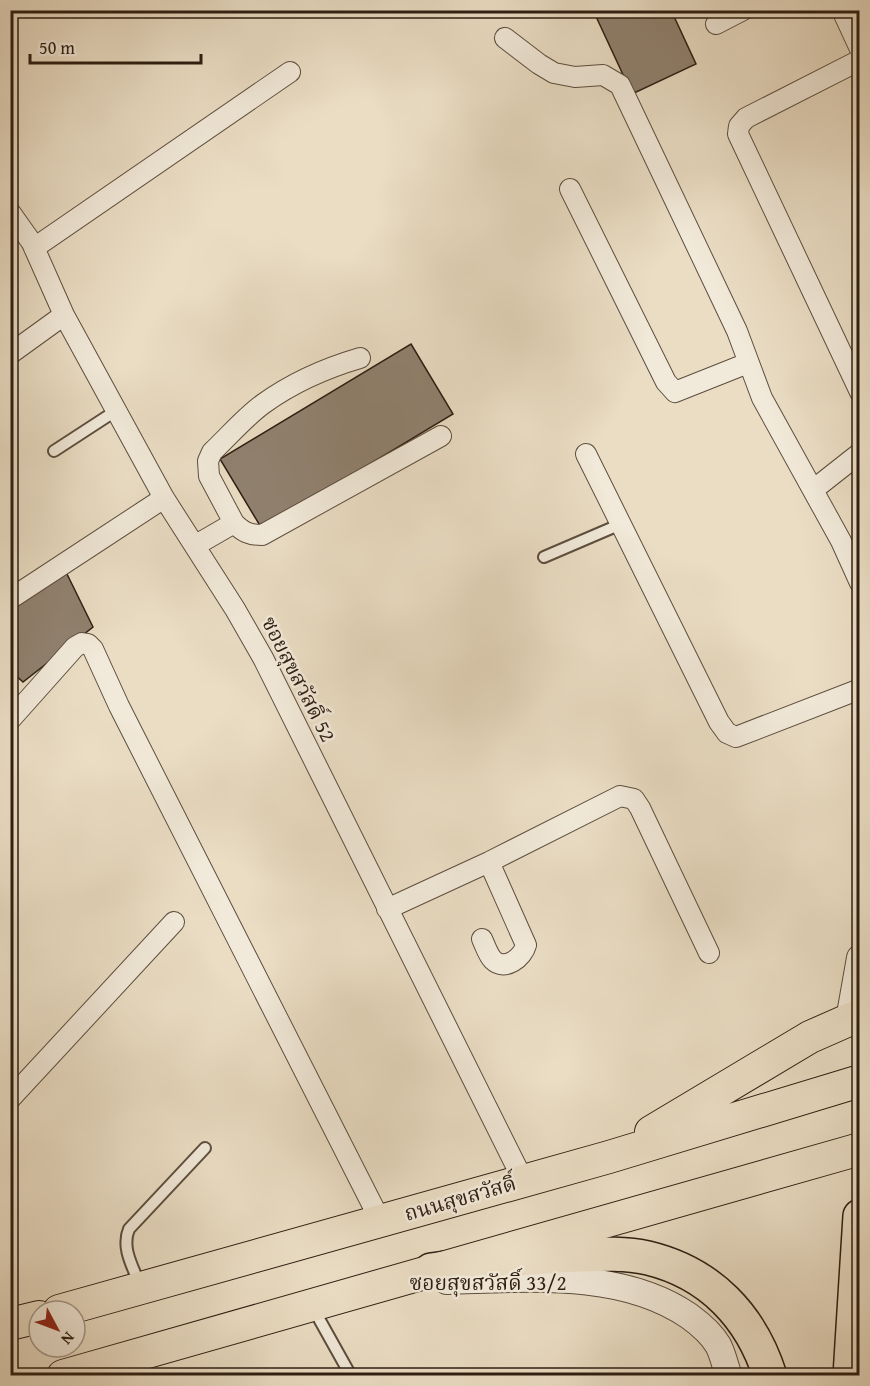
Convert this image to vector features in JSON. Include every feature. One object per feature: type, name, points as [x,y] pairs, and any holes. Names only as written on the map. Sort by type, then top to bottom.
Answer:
[{"type":"highway","points":[[850,1376],[860,1216]]},
{"type":"highway","points":[[431,1270],[499,1260],[565,1255],[612,1254],[648,1258],[676,1268],[708,1285],[731,1305],[750,1330],[770,1376]]},
{"type":"main road","points":[[609,1157],[810,1036],[854,1017]]},
{"type":"main road","name":"ถนนสุขสวัสดิ์","points":[[87,1303],[609,1157],[860,1081]]},
{"type":"main road","points":[[63,1376],[133,1361],[385,1283],[860,1149]]},
{"type":"main road","points":[[10,1324],[27,1320]]},
{"type":"street","points":[[716,24],[743,10]]},
{"type":"street","points":[[842,10],[860,49]]},
{"type":"street","points":[[505,38],[554,73],[574,77],[603,75],[620,85],[737,331],[762,398],[841,541],[860,583]]},
{"type":"street","points":[[860,60],[746,118],[739,126],[738,134],[860,392]]},
{"type":"street","points":[[34,248],[290,72]]},
{"type":"street","points":[[570,189],[666,382],[675,392],[748,363]]},
{"type":"street","name":"ซอยสุขสวัสดิ์ 52","points":[[10,212],[34,248],[64,315],[164,498],[196,545],[263,658],[523,1180]]},
{"type":"street","points":[[10,354],[64,315]]},
{"type":"street","points":[[360,358],[292,386],[262,405],[212,452],[208,461],[209,476],[234,523],[251,535],[262,535],[441,436]]},
{"type":"street","points":[[813,490],[860,453]]},
{"type":"street","points":[[586,454],[714,712],[727,733],[736,737],[860,689]]},
{"type":"street","points":[[10,599],[164,498]]},
{"type":"street","points":[[196,545],[234,523]]},
{"type":"street","points":[[10,720],[75,647],[82,643],[88,644],[93,649],[129,727],[380,1221]]},
{"type":"street","points":[[387,909],[489,862],[620,796],[634,799],[640,808],[709,953]]},
{"type":"street","points":[[482,939],[493,960],[501,964],[517,960],[524,953],[526,945],[489,862]]},
{"type":"street","points":[[10,1099],[174,922]]},
{"type":"street","points":[[854,1017],[860,958]]},
{"type":"street","name":"ซอยสุขสวัสดิ์ 33/2","points":[[385,1283],[544,1278],[639,1290],[672,1304],[703,1325],[719,1346],[729,1376]]},
{"type":"lane","points":[[54,451],[117,411]]},
{"type":"lane","points":[[544,557],[621,524]]},
{"type":"lane","points":[[142,1288],[125,1246],[125,1238],[129,1229],[205,1149]]},
{"type":"lane","points":[[312,1305],[351,1376]]},
{"type":"building","points":[[593,10],[671,10],[696,64],[632,94]]},
{"type":"building","points":[[411,344],[453,414],[262,529],[220,459]]},
{"type":"building","points":[[65,570],[93,627],[23,682],[12,672],[10,673],[10,609]]}]
